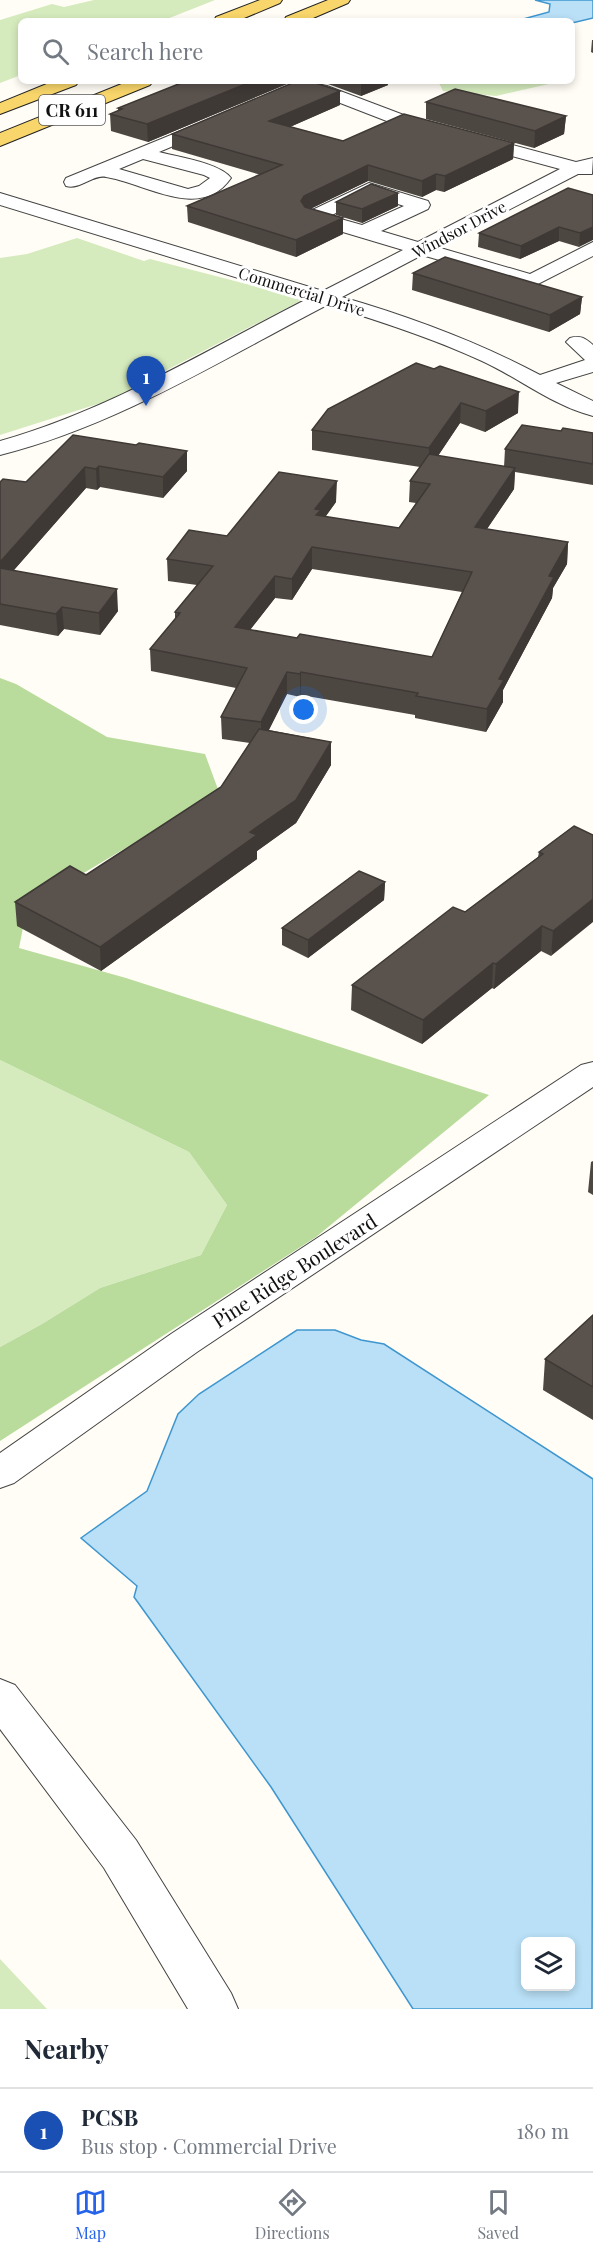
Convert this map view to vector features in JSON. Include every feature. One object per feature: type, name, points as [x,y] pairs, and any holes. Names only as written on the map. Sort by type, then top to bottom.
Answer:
[{"type":"main road","points":[[229,18],[274,0]]},
{"type":"main road","points":[[299,18],[342,0]]},
{"type":"main road","name":"CR 611","points":[[0,109],[62,84]]},
{"type":"main road","name":"CR 611","points":[[0,140],[137,84]]},
{"type":"street","points":[[279,95],[300,86],[321,90],[404,121],[588,168]]},
{"type":"street","points":[[73,182],[226,117]]},
{"type":"street","points":[[103,170],[188,195],[206,189],[222,178],[210,171],[142,153]]},
{"type":"street","name":"Windsor Drive","points":[[0,448],[39,437],[112,408],[422,249],[588,168]]},
{"type":"street","name":"Commercial Drive","points":[[0,200],[408,324],[490,357],[593,409]]},
{"type":"street","points":[[363,232],[532,281],[593,248]]},
{"type":"street","points":[[577,342],[593,356]]},
{"type":"street","points":[[538,382],[593,365]]},
{"type":"street","name":"Pine Ridge Boulevard","points":[[0,1473],[184,1343],[593,1072]]},
{"type":"street","points":[[0,1697],[120,1854],[214,2009]]},
{"type":"green space","points":[[94,0],[215,0],[170,18],[18,18],[18,76],[0,83],[0,20],[52,4],[64,7]]},
{"type":"green space","points":[[440,84],[549,84],[496,96],[443,91]]},
{"type":"green space","points":[[77,238],[144,261],[150,259],[304,299],[107,401],[0,435],[0,258],[27,254]]},
{"type":"green space","points":[[0,678],[16,684],[107,737],[205,754],[219,792],[27,907],[19,948],[126,978],[489,1095],[316,1237],[0,1441],[0,1347],[100,1288],[201,1255],[227,1205],[189,1152],[0,1060]]},
{"type":"green space","points":[[0,1060],[189,1152],[227,1205],[201,1255],[100,1288],[0,1347]]},
{"type":"green space","points":[[0,1959],[47,2009],[0,2009]]},
{"type":"water","points":[[535,0],[593,0],[593,18],[575,22],[575,18],[527,18],[549,12],[550,4]]},
{"type":"water","points":[[297,1330],[335,1330],[361,1340],[384,1344],[593,1479],[592,2009],[413,2009],[271,1787],[134,1597],[137,1586],[81,1538],[147,1491],[178,1414],[199,1394]]},
{"type":"building","points":[[178,84],[246,84],[147,124],[110,114],[122,109],[118,108]]},
{"type":"building","points":[[290,84],[319,84],[340,91],[269,121],[343,141],[404,114],[514,143],[445,176],[436,174],[422,181],[368,165],[304,196],[301,201],[305,207],[343,218],[296,240],[187,206],[282,165],[172,134]]},
{"type":"building","points":[[455,89],[566,116],[535,131],[426,102]]},
{"type":"building","points":[[371,184],[398,193],[362,209],[336,202]]},
{"type":"building","points":[[568,188],[593,195],[593,227],[580,233],[559,227],[521,246],[479,233]]},
{"type":"building","points":[[445,257],[582,297],[550,315],[413,273]]},
{"type":"building","points":[[416,363],[434,369],[440,366],[519,392],[486,411],[461,403],[429,448],[312,430],[328,409]]},
{"type":"building","points":[[522,425],[593,433],[593,464],[505,449]]},
{"type":"building","points":[[73,435],[187,451],[163,477],[99,466],[96,469],[85,467],[0,562],[0,482],[3,479],[26,482]]},
{"type":"building","points":[[429,454],[515,468],[475,527],[568,542],[549,576],[554,577],[499,679],[504,680],[487,709],[416,696],[418,693],[301,672],[300,674],[287,672],[261,722],[221,717],[247,668],[150,649],[180,613],[175,612],[213,566],[167,559],[189,530],[227,536],[279,472],[337,481],[315,509],[321,510],[316,515],[399,528],[430,484],[410,481]],"holes":[[[312,547],[472,572],[432,657],[300,634],[297,638],[235,627],[275,576],[292,579]]]},
{"type":"building","points":[[0,568],[117,589],[99,613],[62,607],[56,614],[0,604]]},
{"type":"building","points":[[259,729],[331,742],[296,800],[250,832],[257,835],[100,947],[15,902],[70,866],[86,875],[221,787]]},
{"type":"building","points":[[574,826],[593,835],[593,899],[553,931],[542,926],[423,1020],[352,985],[453,907],[465,912],[543,854],[539,852]]},
{"type":"building","points":[[359,871],[385,882],[308,940],[282,928]]},
{"type":"building","points":[[593,1315],[593,1387],[545,1359]]},
{"type":"place","name":"PCSB","points":[[146,406]]}]
